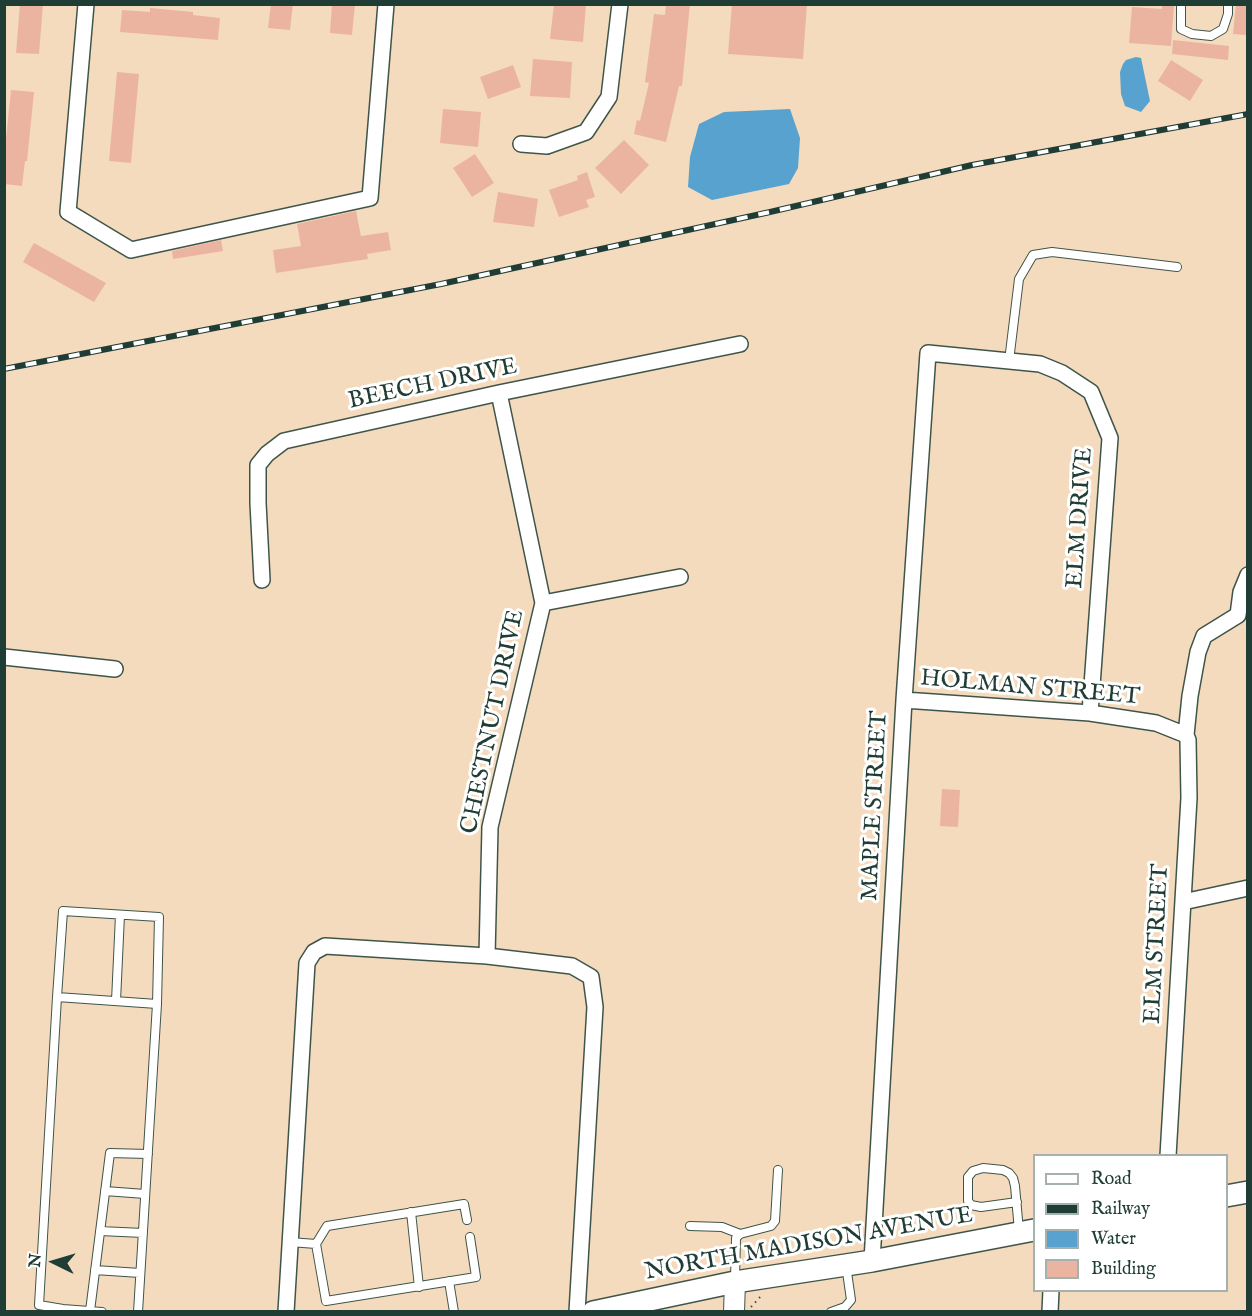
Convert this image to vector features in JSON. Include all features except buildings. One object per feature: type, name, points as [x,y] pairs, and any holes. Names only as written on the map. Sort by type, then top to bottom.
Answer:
[{"type":"main road","points":[[1228,1196],[1248,1192]]},
{"type":"main road","name":"NORTH MADISON AVENUE","points":[[593,1311],[735,1282],[872,1261],[1027,1231]]},
{"type":"street","points":[[86,4],[68,212],[131,250],[370,198],[386,4]]},
{"type":"street","points":[[521,144],[547,146],[586,132],[609,97],[620,4]]},
{"type":"street","name":"BEECH DRIVE","points":[[262,580],[258,465],[267,454],[284,441],[499,393],[740,344]]},
{"type":"street","name":"ELM DRIVE","points":[[928,354],[1040,364],[1062,373],[1091,392],[1110,438],[1090,713]]},
{"type":"street","name":"MAPLE STREET","points":[[872,1261],[904,700],[928,354]]},
{"type":"street","name":"CHESTNUT DRIVE","points":[[487,956],[490,827],[543,603],[499,393]]},
{"type":"street","name":"ELM STREET","points":[[1168,1154],[1189,798],[1186,735],[1198,652],[1204,636],[1238,615],[1241,592],[1248,575]]},
{"type":"street","points":[[543,603],[680,577]]},
{"type":"street","points":[[4,657],[115,669]]},
{"type":"street","name":"HOLMAN STREET","points":[[904,700],[1090,713],[1156,723],[1186,735]]},
{"type":"street","points":[[1183,902],[1248,888]]},
{"type":"street","points":[[286,1311],[307,963],[315,952],[325,946],[487,956],[572,966],[591,976],[595,1007],[577,1311]]},
{"type":"street","points":[[734,1311],[735,1282]]},
{"type":"street","points":[[1050,1311],[1051,1292]]},
{"type":"lane","points":[[1181,4],[1181,29],[1192,34],[1211,36],[1223,29],[1228,14],[1228,4]]},
{"type":"lane","points":[[1009,361],[1019,279],[1033,255],[1052,252],[1177,267]]},
{"type":"lane","points":[[102,1311],[39,1305],[63,911],[159,917],[157,1004],[138,1311]]},
{"type":"lane","points":[[116,1001],[120,915]]},
{"type":"lane","points":[[57,998],[157,1004]]},
{"type":"lane","points":[[90,1311],[110,1153],[147,1154]]},
{"type":"lane","points":[[1017,1202],[981,1207],[971,1205],[968,1201],[968,1177],[973,1171],[983,1168],[1003,1170],[1009,1173],[1013,1178],[1017,1202],[1027,1231]]},
{"type":"lane","points":[[690,1226],[722,1227],[740,1234],[771,1226],[775,1221],[778,1170]]},
{"type":"lane","points":[[105,1191],[145,1194]]},
{"type":"lane","points":[[467,1220],[464,1204],[327,1226],[316,1244],[326,1301],[476,1277],[470,1237]]},
{"type":"lane","points":[[411,1212],[419,1287]]},
{"type":"lane","points":[[100,1231],[143,1233]]},
{"type":"lane","points":[[735,1282],[736,1238],[740,1234]]},
{"type":"lane","points":[[290,1242],[316,1244]]},
{"type":"lane","points":[[831,1311],[845,1306],[850,1300],[846,1265]]},
{"type":"lane","points":[[95,1270],[141,1273]]},
{"type":"lane","points":[[449,1281],[454,1311]]},
{"type":"water","points":[[1141,58],[1150,101],[1141,112],[1125,106],[1121,94],[1120,72],[1123,64],[1126,60]]},
{"type":"water","points":[[790,109],[800,138],[798,168],[789,184],[712,200],[688,187],[690,157],[699,124],[724,112]]},
{"type":"railway","points":[[4,369],[441,284],[972,165],[1248,114]]}]
